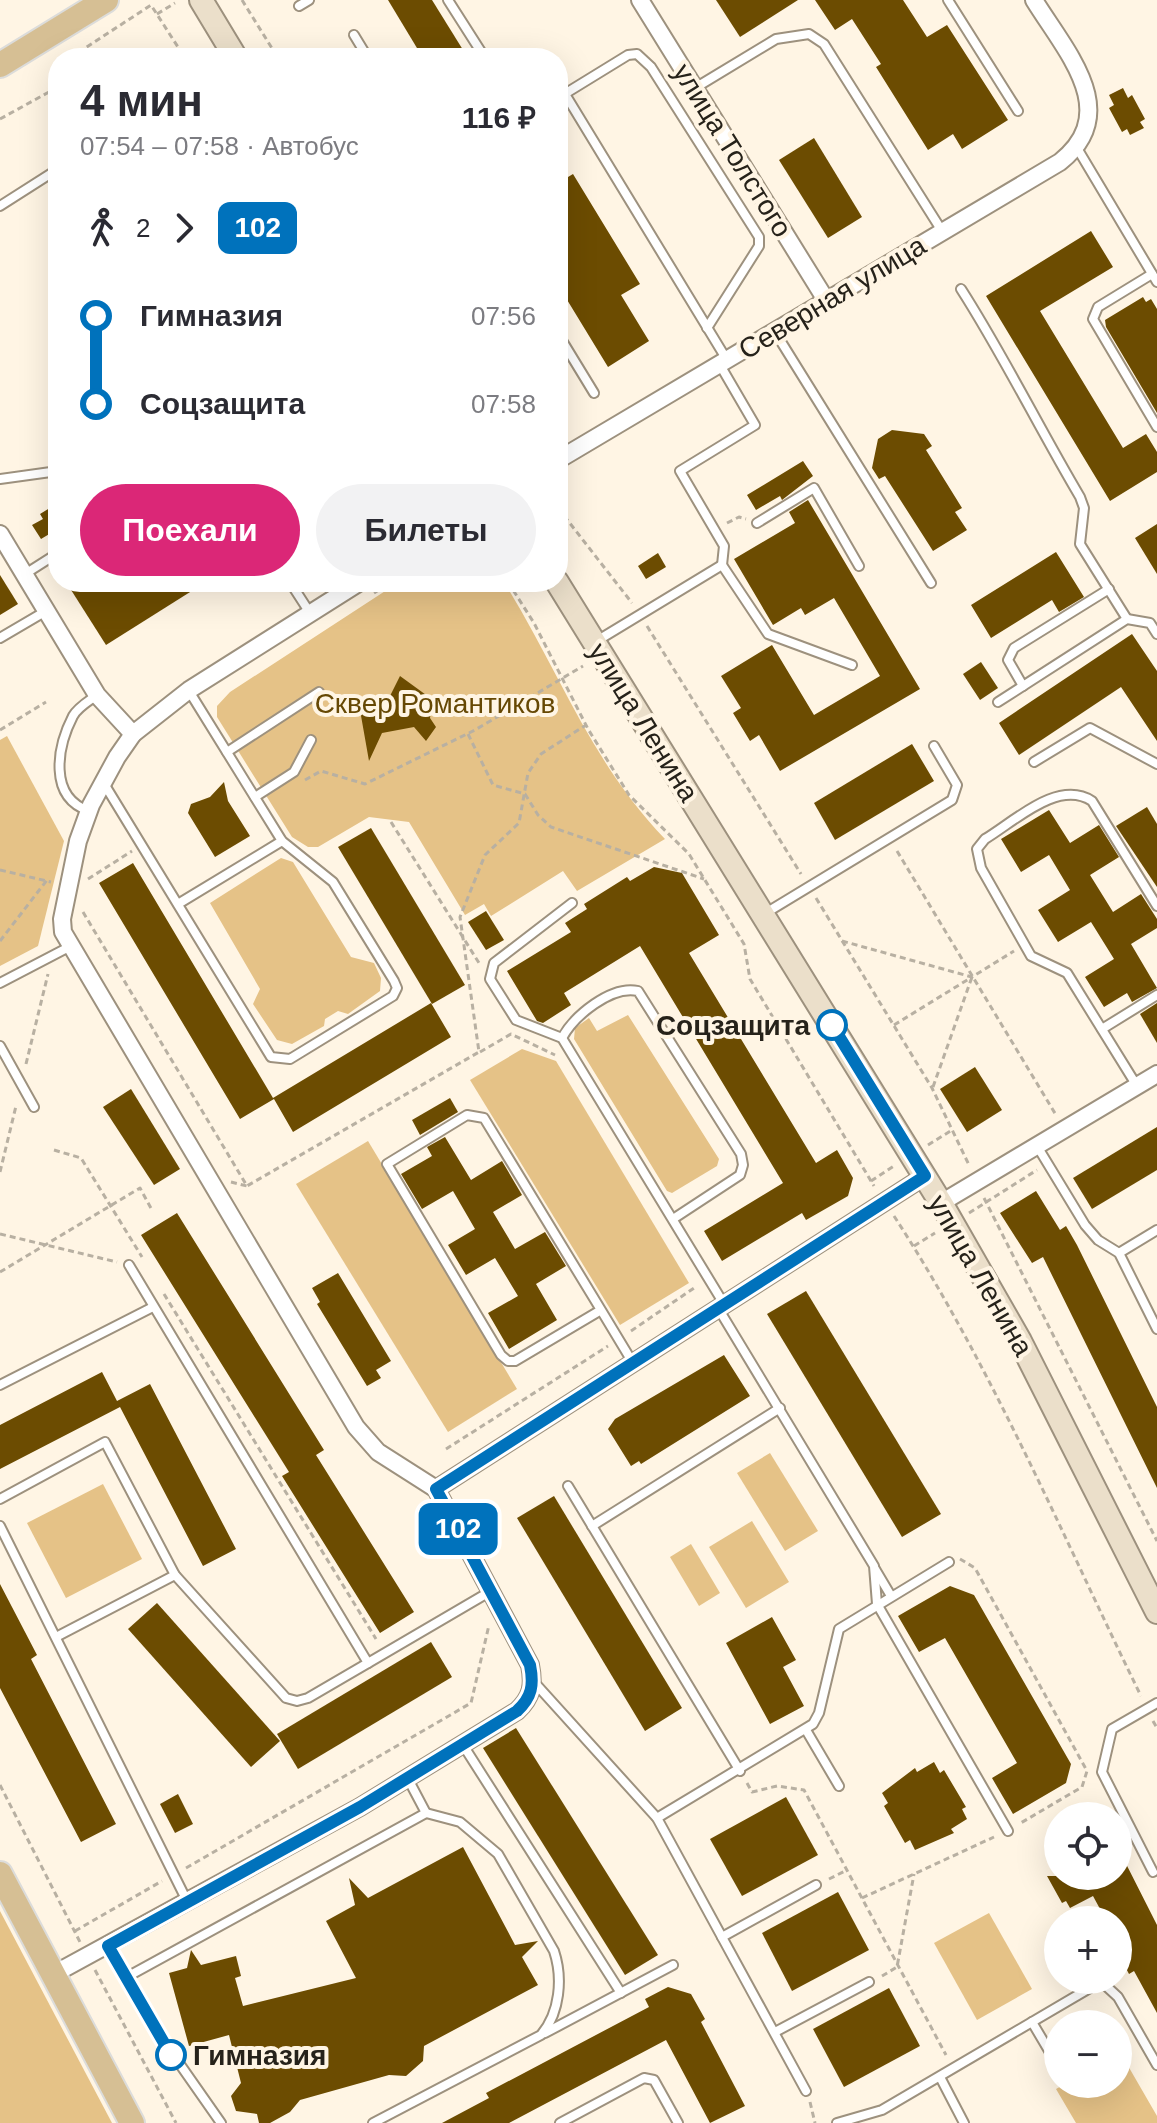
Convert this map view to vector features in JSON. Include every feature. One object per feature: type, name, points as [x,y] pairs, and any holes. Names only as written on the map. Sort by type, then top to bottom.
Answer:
[{"type":"main road","points":[[0,65],[106,0]]},
{"type":"main road","points":[[201,0],[230,48]]},
{"type":"main road","name":"улица Ленина","points":[[563,592],[947,1213],[1053,1403],[1157,1612]]},
{"type":"main road","points":[[0,1874],[132,2123]]},
{"type":"street","name":"улица Толстого","points":[[640,0],[826,300]]},
{"type":"street","points":[[1034,0],[1078,72],[1089,102],[1090,119],[1077,148]]},
{"type":"street","name":"Северная улица","points":[[568,454],[1077,148]]},
{"type":"street","points":[[0,534],[97,695],[133,734]]},
{"type":"street","points":[[54,1974],[188,1903],[408,1779],[517,1711],[530,1696],[534,1681],[530,1665],[436,1489],[378,1452],[356,1427],[230,1210],[69,947],[62,919],[78,841],[89,811],[133,734],[189,690],[344,592]]},
{"type":"street","points":[[947,1213],[977,1183],[1157,1074]]},
{"type":"street","points":[[436,1489],[925,1176]]},
{"type":"lane","points":[[299,6],[309,0]]},
{"type":"lane","points":[[448,0],[479,48]]},
{"type":"lane","points":[[948,0],[1018,111]]},
{"type":"lane","points":[[695,88],[776,39],[809,34],[824,44],[942,231]]},
{"type":"lane","points":[[354,35],[362,48]]},
{"type":"lane","points":[[568,92],[628,55],[644,59],[759,237],[759,246],[707,328]]},
{"type":"lane","points":[[568,107],[707,328],[755,425],[680,471],[724,546],[722,565],[768,634],[852,665]]},
{"type":"lane","points":[[1077,148],[1155,278],[1098,307],[1093,319],[1157,427]]},
{"type":"lane","points":[[0,206],[48,175]]},
{"type":"lane","points":[[961,289],[998,347],[1029,411],[1080,497],[1084,508],[1080,544],[1127,619]]},
{"type":"lane","points":[[775,331],[931,583]]},
{"type":"lane","points":[[568,350],[594,393]]},
{"type":"lane","points":[[0,479],[48,472]]},
{"type":"lane","points":[[757,523],[814,488],[859,566]]},
{"type":"lane","points":[[24,574],[48,559]]},
{"type":"lane","points":[[598,648],[640,615],[722,565]]},
{"type":"lane","points":[[1023,686],[1008,660],[1014,648],[1109,589]]},
{"type":"lane","points":[[296,592],[310,613]]},
{"type":"lane","points":[[0,638],[46,611]]},
{"type":"lane","points":[[998,702],[1127,619],[1154,621],[1157,634]]},
{"type":"lane","points":[[103,782],[271,1057],[290,1059],[389,1000],[397,988],[394,981],[333,882],[282,841],[189,690]]},
{"type":"lane","points":[[227,752],[319,692]]},
{"type":"lane","points":[[89,811],[73,803],[59,784],[57,773],[73,717],[97,695]]},
{"type":"lane","points":[[1034,762],[1090,728],[1157,764]]},
{"type":"lane","points":[[255,797],[294,772],[311,740]]},
{"type":"lane","points":[[763,914],[952,800],[957,785],[934,746]]},
{"type":"lane","points":[[1137,1086],[1067,973],[1038,961],[1025,945],[981,868],[977,849],[985,839],[1054,797],[1080,793],[1092,801],[1157,906]]},
{"type":"lane","points":[[178,904],[282,841]]},
{"type":"lane","points":[[572,903],[494,963],[490,979],[516,1020],[562,1038],[673,1219],[891,1596]]},
{"type":"lane","points":[[0,983],[69,947]]},
{"type":"lane","points":[[562,1038],[577,1017],[621,991],[638,991],[741,1154],[743,1165],[740,1175],[673,1219]]},
{"type":"lane","points":[[1102,1029],[1157,995]]},
{"type":"lane","points":[[0,1046],[34,1107]]},
{"type":"lane","points":[[601,1310],[515,1361],[508,1361],[501,1355],[387,1164],[467,1115],[484,1118],[601,1310],[618,1339],[633,1363]]},
{"type":"lane","points":[[1037,1146],[1085,1225],[1098,1240],[1119,1253],[1157,1329]]},
{"type":"lane","points":[[1119,1253],[1157,1230]]},
{"type":"lane","points":[[129,1265],[368,1663]]},
{"type":"lane","points":[[0,1385],[153,1307]]},
{"type":"lane","points":[[592,1526],[780,1408]]},
{"type":"lane","points":[[0,1499],[105,1442],[175,1575],[286,1698],[297,1701],[308,1698],[493,1594]]},
{"type":"lane","points":[[568,1486],[740,1771]]},
{"type":"lane","points":[[0,1526],[188,1903]]},
{"type":"lane","points":[[657,1818],[806,1730],[819,1713],[839,1629],[949,1562]]},
{"type":"lane","points":[[874,1566],[877,1604],[1008,1831]]},
{"type":"lane","points":[[56,1637],[175,1575]]},
{"type":"lane","points":[[534,1681],[657,1818],[806,2091]]},
{"type":"lane","points":[[1153,1872],[1102,1772],[1112,1729],[1157,1703]]},
{"type":"lane","points":[[806,1730],[839,1786]]},
{"type":"lane","points":[[463,1745],[621,1993]]},
{"type":"lane","points":[[408,1779],[426,1813]]},
{"type":"lane","points":[[125,1978],[426,1813],[460,1822],[498,1854],[554,1951],[559,1966],[559,1994],[550,2025],[541,2035]]},
{"type":"lane","points":[[722,1937],[816,1885]]},
{"type":"lane","points":[[108,1946],[171,2055],[221,2123]]},
{"type":"lane","points":[[373,2123],[673,1965]]},
{"type":"lane","points":[[775,2032],[869,1982]]},
{"type":"lane","points":[[837,2123],[872,2115],[1095,1985],[1105,1985],[1118,1997],[1157,2065]]},
{"type":"lane","points":[[1032,2022],[1044,2042]]},
{"type":"lane","points":[[940,2077],[964,2123]]},
{"type":"lane","points":[[560,2123],[644,2078],[654,2080],[678,2123]]},
{"type":"path","points":[[242,0],[272,48]]},
{"type":"path","points":[[157,14],[175,3]]},
{"type":"path","points":[[85,48],[151,5],[179,48]]},
{"type":"path","points":[[0,119],[48,93]]},
{"type":"path","points":[[715,531],[739,517],[757,523]]},
{"type":"path","points":[[568,521],[640,615],[932,1088],[1157,1541]]},
{"type":"path","points":[[514,592],[586,725],[629,795],[689,854],[744,944],[750,979],[913,1247],[1004,1416],[1157,1728]]},
{"type":"path","points":[[636,634],[647,627]]},
{"type":"path","points":[[297,785],[321,771],[365,784],[468,734],[562,679],[598,648]]},
{"type":"path","points":[[0,730],[46,702]]},
{"type":"path","points":[[479,1052],[460,917],[485,855],[519,823],[528,773],[541,754],[586,725]]},
{"type":"path","points":[[468,734],[493,785],[525,794],[538,815],[551,827],[704,879]]},
{"type":"path","points":[[391,822],[490,979]]},
{"type":"path","points":[[889,838],[1064,1129]]},
{"type":"path","points":[[85,881],[141,844]]},
{"type":"path","points":[[0,870],[47,880],[0,941]]},
{"type":"path","points":[[81,908],[247,1186],[511,1034],[568,1062]]},
{"type":"path","points":[[842,941],[972,977]]},
{"type":"path","points":[[894,1025],[1025,945]]},
{"type":"path","points":[[932,1088],[972,977]]},
{"type":"path","points":[[54,1150],[81,1158],[144,1260]]},
{"type":"path","points":[[913,1247],[947,1213],[986,1202],[1047,1163]]},
{"type":"path","points":[[0,1272],[140,1188],[152,1210]]},
{"type":"path","points":[[0,1234],[129,1265]]},
{"type":"path","points":[[446,1449],[697,1289],[698,1274]]},
{"type":"path","points":[[160,1287],[376,1639]]},
{"type":"path","points":[[862,1898],[1008,1831],[1082,1787],[1087,1771],[975,1568],[966,1560],[949,1562]]},
{"type":"path","points":[[75,1931],[471,1703],[493,1594]]},
{"type":"path","points":[[740,1771],[752,1792],[777,1786],[804,1790],[954,2069]]},
{"type":"path","points":[[816,1885],[847,1870]]},
{"type":"path","points":[[897,1967],[914,1874]]},
{"type":"path","points":[[869,1982],[897,1967]]},
{"type":"path","points":[[806,2091],[815,2123]]},
{"type":"green space","name":"Сквер Романтиков","points":[[384,592],[510,592],[616,779],[665,839],[577,891],[563,871],[491,916],[484,904],[465,915],[409,822],[369,817],[318,847],[308,847],[292,837],[217,717],[217,706],[230,692]]},
{"type":"green space","points":[[7,736],[64,841],[38,946],[0,966],[0,740]]},
{"type":"green space","points":[[281,858],[293,862],[351,957],[374,963],[381,978],[380,991],[348,1014],[338,1011],[325,1019],[324,1026],[292,1044],[277,1040],[253,1004],[260,989],[210,903]]},
{"type":"green space","points":[[628,1015],[719,1159],[717,1166],[672,1193],[667,1191],[574,1039],[575,1028],[589,1018],[597,1031]]},
{"type":"green space","points":[[522,1049],[556,1061],[689,1283],[620,1325],[470,1080]]},
{"type":"green space","points":[[368,1141],[517,1389],[448,1432],[296,1184]]},
{"type":"green space","points":[[770,1453],[818,1531],[785,1551],[737,1473]]},
{"type":"green space","points":[[103,1484],[142,1559],[66,1598],[27,1523]]},
{"type":"green space","points":[[752,1521],[789,1582],[746,1608],[709,1547]]},
{"type":"green space","points":[[691,1544],[720,1593],[699,1606],[670,1557]]},
{"type":"green space","points":[[0,1911],[112,2123],[0,2123]]},
{"type":"green space","points":[[989,1913],[1032,1989],[977,2020],[934,1943]]},
{"type":"green space","points":[[1132,2073],[1157,2116],[1157,2123],[1076,2123],[1061,2098],[1132,2098]]},
{"type":"building","points":[[388,0],[432,0],[462,48],[417,48]]},
{"type":"building","points":[[716,0],[798,0],[740,37]]},
{"type":"building","points":[[815,0],[903,0],[927,37],[947,25],[1008,120],[962,149],[953,134],[928,150],[876,67],[881,64],[852,19],[835,30]]},
{"type":"building","points":[[1123,88],[1128,98],[1132,95],[1145,119],[1140,122],[1144,128],[1130,135],[1127,129],[1122,132],[1109,108],[1114,105],[1109,95]]},
{"type":"building","points":[[814,138],[862,217],[828,238],[779,160]]},
{"type":"building","points":[[573,174],[640,284],[621,295],[649,341],[608,367],[568,301],[568,177]]},
{"type":"building","points":[[1091,231],[1113,267],[1040,311],[1123,448],[1146,434],[1157,452],[1157,472],[1110,501],[986,296]]},
{"type":"building","points":[[1143,297],[1146,302],[1151,299],[1157,309],[1157,413],[1106,327],[1105,320]]},
{"type":"building","points":[[892,430],[924,434],[932,446],[926,450],[962,508],[955,512],[967,530],[933,551],[885,476],[879,479],[872,468],[878,439]]},
{"type":"building","points":[[803,461],[813,476],[782,500],[780,496],[756,510],[747,495]]},
{"type":"building","points":[[808,500],[920,689],[780,771],[759,735],[750,741],[733,713],[741,708],[721,676],[772,645],[814,715],[880,676],[834,598],[805,615],[801,608],[773,625],[734,559],[795,523],[789,512]]},
{"type":"building","points":[[48,509],[48,535],[41,539],[32,525],[43,519],[40,514]]},
{"type":"building","points":[[1157,524],[1157,574],[1135,538]]},
{"type":"building","points":[[1056,552],[1084,597],[1059,612],[1052,600],[991,638],[971,605]]},
{"type":"building","points":[[658,553],[666,567],[646,579],[638,566]]},
{"type":"building","points":[[0,575],[18,604],[0,615]]},
{"type":"building","points":[[72,592],[190,592],[106,645]]},
{"type":"building","points":[[1132,634],[1157,671],[1157,741],[1121,687],[1019,755],[999,723]]},
{"type":"building","points":[[981,662],[998,688],[980,700],[963,674]]},
{"type":"building","points":[[400,676],[433,700],[430,718],[436,727],[426,741],[414,727],[382,733],[369,761],[360,710],[385,706]]},
{"type":"building","points":[[912,744],[934,781],[835,840],[814,803]]},
{"type":"building","points":[[224,782],[228,801],[250,836],[215,857],[188,813],[191,804],[210,797]]},
{"type":"building","points":[[1147,807],[1157,824],[1157,887],[1116,826]]},
{"type":"building","points":[[1049,810],[1070,843],[1099,825],[1119,857],[1090,875],[1113,912],[1141,894],[1157,919],[1157,928],[1131,944],[1157,988],[1132,1002],[1127,993],[1104,1007],[1085,977],[1114,959],[1091,922],[1058,942],[1038,910],[1070,890],[1049,855],[1021,872],[1001,839]]},
{"type":"building","points":[[371,828],[465,985],[432,1004],[338,847]]},
{"type":"building","points":[[133,863],[273,1098],[431,1003],[451,1037],[293,1132],[274,1099],[240,1119],[99,883]]},
{"type":"building","points":[[654,867],[682,873],[719,935],[689,953],[816,1163],[837,1150],[853,1178],[848,1196],[806,1220],[802,1213],[722,1261],[704,1231],[783,1183],[640,946],[564,993],[571,1005],[543,1023],[537,1021],[507,971],[571,932],[565,923],[587,909],[584,904],[627,877],[630,881]]},
{"type":"building","points":[[486,911],[504,940],[486,950],[468,922]]},
{"type":"building","points":[[1157,1003],[1157,1043],[1140,1014]]},
{"type":"building","points":[[975,1067],[1002,1110],[967,1132],[940,1089]]},
{"type":"building","points":[[131,1089],[180,1169],[154,1185],[103,1107]]},
{"type":"building","points":[[450,1098],[458,1112],[420,1135],[412,1120]]},
{"type":"building","points":[[1157,1127],[1157,1170],[1092,1209],[1073,1178]]},
{"type":"building","points":[[445,1137],[471,1180],[502,1161],[522,1195],[493,1212],[515,1249],[545,1232],[566,1266],[536,1284],[557,1320],[509,1349],[488,1313],[518,1296],[495,1258],[466,1275],[448,1245],[475,1229],[453,1191],[422,1209],[401,1174],[432,1156],[427,1147]]},
{"type":"building","points":[[1036,1191],[1060,1230],[1066,1226],[1077,1245],[1157,1407],[1157,1488],[1043,1257],[1032,1263],[1000,1213]]},
{"type":"building","points":[[177,1213],[324,1450],[316,1455],[414,1612],[380,1633],[282,1476],[289,1472],[141,1235]]},
{"type":"building","points":[[338,1273],[391,1361],[376,1370],[381,1378],[367,1386],[317,1304],[320,1302],[312,1288]]},
{"type":"building","points":[[806,1291],[941,1514],[902,1537],[767,1314]]},
{"type":"building","points":[[724,1355],[750,1396],[641,1464],[639,1461],[631,1466],[608,1429],[615,1419]]},
{"type":"building","points":[[102,1372],[117,1401],[150,1384],[236,1549],[203,1566],[120,1407],[0,1469],[0,1425]]},
{"type":"building","points":[[554,1496],[682,1708],[645,1731],[517,1518]]},
{"type":"building","points":[[0,1584],[37,1655],[31,1659],[116,1824],[81,1842],[0,1688]]},
{"type":"building","points":[[950,1586],[974,1595],[1071,1764],[1066,1783],[1013,1814],[992,1778],[1017,1763],[945,1638],[919,1652],[898,1616]]},
{"type":"building","points":[[157,1603],[280,1741],[251,1767],[128,1629]]},
{"type":"building","points":[[772,1617],[796,1660],[783,1667],[804,1706],[770,1724],[726,1643]]},
{"type":"building","points":[[431,1642],[452,1677],[298,1769],[277,1734]]},
{"type":"building","points":[[516,1728],[658,1955],[625,1975],[483,1748]]},
{"type":"building","points":[[934,1762],[940,1773],[944,1770],[966,1807],[962,1809],[967,1819],[951,1829],[954,1833],[915,1850],[910,1840],[905,1843],[884,1806],[888,1803],[882,1793],[915,1768],[917,1772]]},
{"type":"building","points":[[178,1794],[193,1824],[175,1833],[160,1804]]},
{"type":"building","points":[[786,1797],[818,1855],[742,1896],[710,1839]]},
{"type":"building","points":[[463,1847],[515,1945],[538,1941],[522,1957],[538,1985],[424,2046],[423,2061],[406,2076],[389,2075],[300,2100],[290,2112],[270,2123],[259,2123],[257,2114],[236,2111],[231,2096],[241,2083],[229,2035],[189,2046],[169,1973],[187,1968],[191,1950],[201,1965],[236,1956],[241,1976],[235,1978],[243,2006],[356,1978],[326,1921],[355,1905],[349,1878],[368,1898]]},
{"type":"building","points":[[1132,1876],[1157,1925],[1157,2013],[1132,1972],[1132,1906],[1098,1906],[1093,1896],[1074,1906],[1069,1906],[1066,1901],[1062,1903],[1055,1890],[1132,1890]]},
{"type":"building","points":[[838,1892],[869,1950],[792,1991],[762,1933]]},
{"type":"building","points":[[668,1987],[691,1994],[705,2019],[701,2022],[745,2106],[710,2123],[666,2040],[509,2123],[442,2123],[489,2098],[486,2093],[649,2007],[645,1999]]},
{"type":"building","points":[[889,1988],[920,2046],[844,2087],[813,2029]]},
{"type":"bus line","name":"102","points":[[171,2055],[108,1946],[408,1779],[517,1711],[530,1696],[534,1681],[530,1665],[436,1489],[925,1176],[832,1025]]},
{"type":"place","name":"Соцзащита","points":[[832,1025]]},
{"type":"place","name":"Гимназия","points":[[171,2055]]}]
